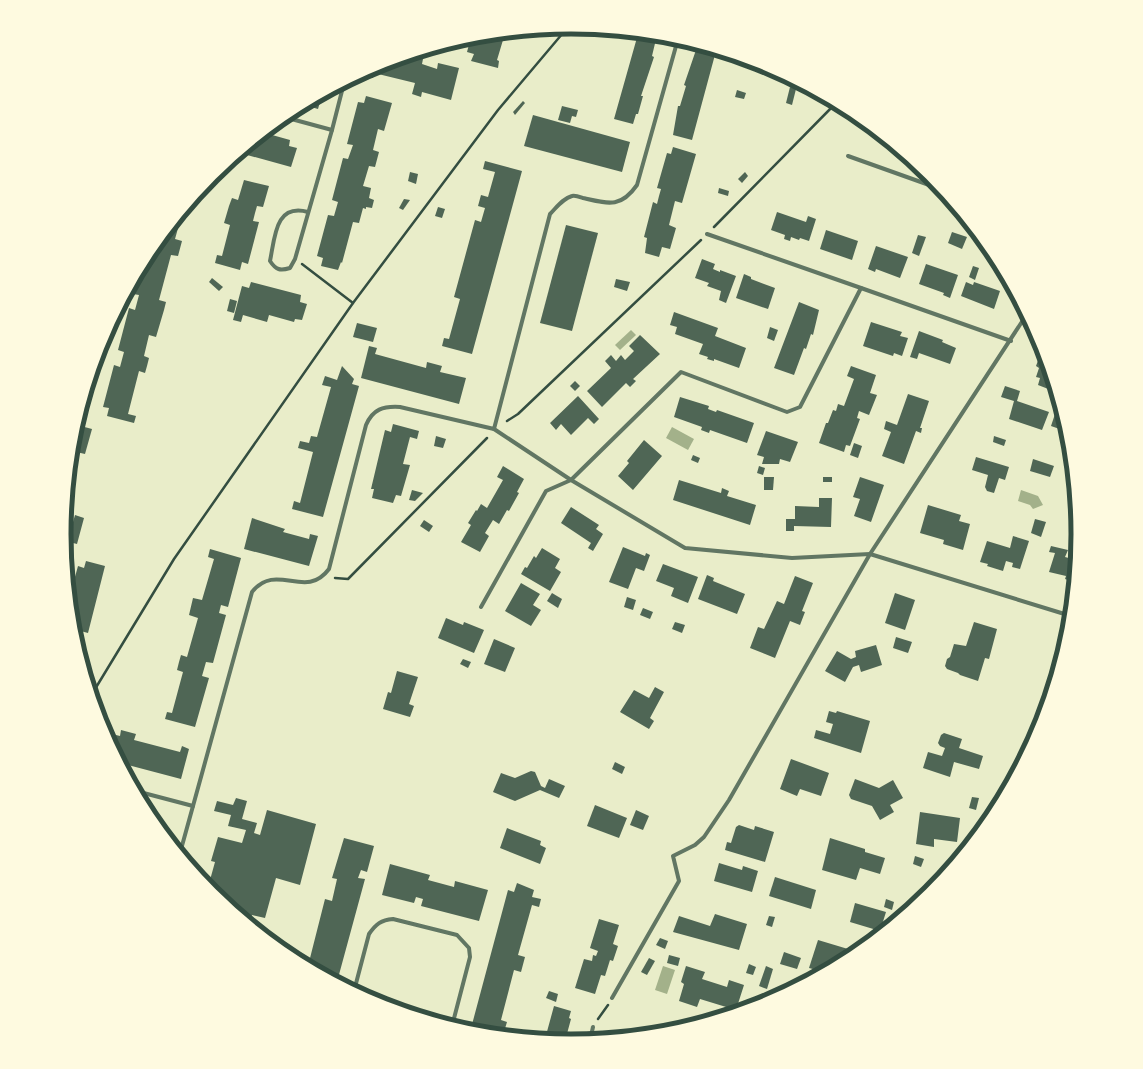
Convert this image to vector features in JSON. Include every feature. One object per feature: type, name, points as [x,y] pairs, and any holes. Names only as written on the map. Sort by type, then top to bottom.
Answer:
[{"type":"street","points":[[494,429],[550,214],[563,200],[574,195],[605,203],[620,202],[634,190],[637,185],[676,46]]},
{"type":"street","points":[[308,212],[298,209],[284,214],[279,222],[270,261],[274,268],[281,270],[290,268],[295,259],[342,90]]},
{"type":"street","points":[[292,119],[332,130]]},
{"type":"street","points":[[848,156],[929,185]]},
{"type":"street","points":[[707,234],[1011,341]]},
{"type":"street","points":[[481,607],[546,491],[571,480],[680,372],[787,412],[800,407],[860,288]]},
{"type":"street","points":[[612,998],[679,881],[673,856],[696,845],[704,837],[729,800],[870,554],[1011,341],[1023,319]]},
{"type":"street","points":[[181,848],[252,592],[258,585],[267,580],[277,578],[301,584],[314,582],[322,578],[329,569],[366,425],[372,413],[389,406],[400,407],[494,429],[571,480],[685,548],[792,558],[870,554],[1065,614]]},
{"type":"street","points":[[143,793],[193,806]]},
{"type":"street","points":[[356,986],[370,934],[375,926],[383,920],[393,919],[457,935],[469,948],[470,957],[453,1021]]},
{"type":"street","points":[[591,1034],[593,1027]]},
{"type":"path","points":[[96,688],[174,559],[353,303],[498,110],[562,34]]},
{"type":"path","points":[[322,578],[348,579],[479,448],[494,429],[518,414],[707,234],[832,107]]},
{"type":"path","points":[[295,259],[353,303]]},
{"type":"path","points":[[593,1027],[612,998]]},
{"type":"shaded area","points":[[631,330],[636,335],[620,350],[615,345]]},
{"type":"shaded area","points":[[672,427],[694,439],[688,450],[666,438]]},
{"type":"shaded area","points":[[1021,490],[1038,496],[1043,505],[1033,509],[1030,505],[1018,501]]},
{"type":"shaded area","points":[[663,966],[675,970],[667,994],[655,990]]},
{"type":"building","points":[[637,38],[655,41],[652,56],[654,57],[641,96],[643,96],[638,114],[636,114],[633,124],[614,119]]},
{"type":"building","points":[[501,39],[503,40],[497,60],[499,61],[498,68],[471,61],[474,54],[467,52],[469,45]]},
{"type":"building","points":[[696,50],[715,55],[692,140],[673,135],[678,106],[680,106],[686,86],[684,85]]},
{"type":"building","points":[[420,58],[423,59],[422,64],[437,69],[438,63],[459,68],[451,100],[422,92],[421,97],[412,94],[415,83],[377,74]]},
{"type":"building","points":[[790,87],[796,89],[792,105],[786,103]]},
{"type":"building","points":[[737,90],[746,93],[744,99],[735,97]]},
{"type":"building","points":[[366,96],[392,103],[384,131],[378,129],[373,150],[379,152],[375,167],[369,166],[363,186],[371,188],[369,198],[374,200],[372,208],[363,208],[359,223],[353,222],[342,263],[341,262],[338,270],[321,266],[323,258],[317,256],[328,215],[334,216],[338,202],[332,200],[343,158],[348,159],[353,145],[347,144],[358,102],[364,103]]},
{"type":"building","points":[[523,101],[525,103],[515,115],[513,112]]},
{"type":"building","points":[[320,102],[318,109],[311,107]]},
{"type":"building","points":[[562,106],[578,110],[576,117],[572,116],[570,123],[558,120]]},
{"type":"building","points":[[533,115],[630,142],[622,172],[524,146]]},
{"type":"building","points":[[270,135],[290,140],[289,146],[297,148],[291,167],[245,154]]},
{"type":"building","points":[[673,147],[696,154],[682,203],[675,201],[669,225],[676,228],[670,249],[662,247],[659,257],[645,253],[647,238],[644,237],[653,202],[657,204],[661,189],[657,188],[667,153],[671,154]]},
{"type":"building","points":[[485,161],[522,171],[472,354],[442,346],[444,338],[449,339],[460,299],[454,297],[475,220],[481,222],[485,208],[478,206],[481,195],[488,197],[495,172],[483,169]]},
{"type":"building","points":[[410,172],[418,174],[416,184],[408,181]]},
{"type":"building","points":[[745,172],[748,176],[742,183],[738,179]]},
{"type":"building","points":[[244,180],[269,186],[263,207],[257,206],[255,213],[253,221],[259,222],[248,264],[242,262],[240,270],[215,263],[217,255],[222,256],[230,225],[224,223],[229,206],[232,198],[238,200]]},
{"type":"building","points":[[719,188],[729,191],[728,196],[718,193]]},
{"type":"building","points":[[404,199],[410,200],[403,210],[399,208]]},
{"type":"building","points":[[438,207],[445,209],[442,218],[435,216]]},
{"type":"building","points":[[777,212],[806,222],[808,216],[816,219],[809,241],[791,237],[790,241],[784,239],[785,235],[771,230]]},
{"type":"building","points":[[179,223],[175,239],[182,241],[178,256],[171,255],[159,300],[166,302],[164,310],[156,337],[149,335],[144,356],[149,358],[147,366],[145,373],[139,371],[128,414],[136,416],[134,423],[107,416],[109,408],[103,407],[114,365],[120,367],[124,352],[118,350],[129,308],[135,310],[139,295],[133,294],[155,256]]},
{"type":"building","points":[[566,225],[598,233],[572,331],[540,323]]},
{"type":"building","points":[[826,230],[858,241],[852,260],[820,249]]},
{"type":"building","points":[[952,232],[967,237],[962,249],[948,243]]},
{"type":"building","points":[[918,235],[926,237],[919,256],[912,253]]},
{"type":"building","points":[[876,246],[908,257],[900,278],[876,269],[875,272],[868,269]]},
{"type":"building","points":[[702,259],[715,264],[713,269],[736,276],[726,303],[719,300],[721,291],[707,286],[709,283],[695,278]]},
{"type":"building","points":[[926,264],[958,275],[950,298],[943,295],[944,293],[919,284]]},
{"type":"building","points":[[973,266],[979,268],[975,280],[969,277]]},
{"type":"building","points":[[744,274],[751,277],[751,279],[775,288],[768,309],[736,298]]},
{"type":"building","points":[[212,278],[223,287],[219,291],[209,282]]},
{"type":"building","points":[[616,279],[630,282],[627,291],[614,287]]},
{"type":"building","points":[[251,282],[301,295],[300,302],[307,304],[302,320],[295,319],[294,322],[269,315],[267,322],[243,315],[241,322],[233,320],[242,286],[249,288]]},
{"type":"building","points":[[966,282],[973,285],[974,282],[1000,291],[994,309],[961,296]]},
{"type":"building","points":[[230,299],[237,301],[234,313],[227,311]]},
{"type":"building","points":[[799,302],[819,310],[813,335],[811,334],[806,349],[804,348],[794,375],[774,368]]},
{"type":"building","points":[[674,312],[718,328],[715,336],[746,348],[739,368],[714,359],[714,361],[707,359],[708,357],[699,354],[703,344],[675,334],[677,327],[670,325]]},
{"type":"building","points":[[871,322],[902,332],[900,336],[908,338],[902,356],[894,353],[893,356],[863,346]]},
{"type":"building","points":[[357,323],[377,328],[373,342],[353,337]]},
{"type":"building","points":[[770,327],[778,330],[774,341],[767,338]]},
{"type":"building","points":[[919,331],[943,340],[942,342],[956,348],[950,364],[919,353],[917,359],[910,357]]},
{"type":"building","points":[[640,335],[660,354],[633,379],[636,381],[630,387],[626,383],[602,407],[587,391],[611,368],[605,361],[611,355],[616,361],[621,355],[625,360],[634,351],[629,346]]},
{"type":"building","points":[[369,346],[377,348],[375,354],[426,368],[427,362],[442,366],[440,372],[466,378],[459,404],[361,378]]},
{"type":"building","points":[[1039,357],[1050,390],[1038,385],[1040,378],[1036,377],[1039,368],[1036,366]]},
{"type":"building","points":[[342,366],[354,379],[352,384],[359,386],[323,517],[292,509],[294,501],[300,503],[313,452],[298,448],[300,441],[309,443],[311,436],[317,437],[331,387],[322,385],[325,376],[337,380]]},
{"type":"building","points":[[851,366],[876,375],[870,393],[877,395],[869,415],[859,411],[857,418],[860,419],[850,446],[846,445],[844,452],[819,443],[826,423],[828,423],[833,410],[836,411],[838,404],[844,406],[854,379],[847,376]]},
{"type":"building","points":[[575,381],[580,386],[575,391],[570,386]]},
{"type":"building","points":[[1005,386],[1020,391],[1017,401],[1049,412],[1042,430],[1009,419],[1014,401],[1001,397]]},
{"type":"building","points":[[908,394],[929,401],[920,428],[922,428],[921,433],[916,431],[904,464],[882,456],[891,432],[884,429],[886,421],[897,425]]},
{"type":"building","points":[[578,396],[599,419],[594,424],[588,418],[571,435],[561,424],[556,430],[550,423]]},
{"type":"building","points":[[680,397],[709,406],[708,409],[716,412],[717,410],[754,423],[747,443],[710,430],[709,433],[701,430],[702,427],[674,417]]},
{"type":"building","points":[[1055,414],[1057,415],[1060,429],[1051,426]]},
{"type":"building","points":[[393,424],[419,431],[417,439],[410,437],[403,464],[410,465],[401,496],[396,495],[393,503],[372,498],[374,489],[371,489],[385,430],[391,432]]},
{"type":"building","points":[[83,427],[92,429],[85,454],[78,452]]},
{"type":"building","points":[[766,431],[798,442],[790,462],[780,459],[779,464],[762,464],[764,457],[757,455]]},
{"type":"building","points":[[436,436],[446,439],[443,448],[434,446]]},
{"type":"building","points":[[994,436],[1006,440],[1004,446],[993,442]]},
{"type":"building","points":[[644,440],[662,456],[633,490],[618,476],[629,463],[627,461]]},
{"type":"building","points":[[854,443],[862,446],[858,458],[850,455]]},
{"type":"building","points":[[693,455],[700,458],[698,463],[691,460]]},
{"type":"building","points":[[976,457],[1009,467],[1005,480],[999,478],[994,493],[987,491],[985,487],[988,475],[972,470]]},
{"type":"building","points":[[1033,459],[1054,466],[1050,477],[1030,471]]},
{"type":"building","points":[[503,466],[524,479],[517,492],[519,493],[509,511],[507,510],[499,524],[493,520],[485,533],[489,536],[480,552],[461,542],[471,525],[468,523],[476,510],[477,511],[481,504],[487,508],[503,480],[497,477]]},
{"type":"building","points":[[759,466],[765,468],[763,475],[757,473]]},
{"type":"building","points":[[764,477],[774,477],[773,490],[764,490]]},
{"type":"building","points":[[823,477],[832,477],[832,482],[823,482]]},
{"type":"building","points":[[860,477],[884,485],[871,522],[854,516],[860,499],[853,497]]},
{"type":"building","points":[[679,480],[721,493],[722,488],[729,491],[727,496],[756,505],[750,525],[673,500]]},
{"type":"building","points":[[412,490],[423,493],[415,501],[409,500]]},
{"type":"building","points":[[819,498],[832,498],[831,527],[794,526],[794,531],[786,531],[786,519],[795,519],[795,506],[819,507]]},
{"type":"building","points":[[928,505],[961,515],[959,521],[970,524],[963,550],[943,544],[944,540],[920,533]]},
{"type":"building","points":[[571,507],[599,525],[596,529],[603,534],[593,551],[588,548],[591,543],[561,523]]},
{"type":"building","points":[[75,515],[84,518],[77,544],[71,543],[71,522],[73,522]]},
{"type":"building","points":[[252,518],[285,529],[283,532],[309,539],[310,534],[318,536],[309,566],[244,549]]},
{"type":"building","points":[[1035,519],[1046,522],[1041,537],[1031,533]]},
{"type":"building","points":[[424,520],[433,526],[429,532],[420,526]]},
{"type":"building","points":[[1013,536],[1029,541],[1020,569],[1012,567],[1013,563],[1006,561],[1003,571],[980,562],[987,541],[1010,548]]},
{"type":"building","points":[[1051,546],[1068,550],[1065,557],[1071,559],[1070,581],[1065,579],[1066,576],[1049,572],[1055,553],[1049,552]]},
{"type":"building","points":[[623,547],[645,556],[646,553],[650,555],[644,571],[636,568],[628,589],[609,582]]},
{"type":"building","points":[[542,548],[560,559],[555,568],[561,572],[550,591],[521,574],[525,567],[527,568],[534,556],[536,558]]},
{"type":"building","points":[[210,549],[241,558],[228,607],[221,605],[219,613],[226,615],[213,663],[206,662],[202,676],[209,678],[195,727],[165,719],[167,712],[172,713],[183,672],[177,670],[179,662],[181,655],[187,657],[198,618],[189,615],[193,598],[202,600],[214,559],[208,557]]},
{"type":"building","points":[[86,561],[105,566],[88,633],[81,631],[73,583],[78,566],[84,568]]},
{"type":"building","points":[[663,564],[698,577],[688,603],[671,596],[674,588],[656,581]]},
{"type":"building","points":[[707,575],[714,578],[713,581],[745,594],[737,614],[698,599]]},
{"type":"building","points":[[795,576],[813,583],[802,611],[805,612],[800,625],[790,621],[775,658],[750,648],[758,627],[764,629],[777,601],[784,604]]},
{"type":"building","points":[[521,583],[540,594],[533,605],[541,610],[531,626],[505,611]]},
{"type":"building","points":[[552,593],[562,599],[558,608],[547,601]]},
{"type":"building","points":[[895,593],[915,600],[905,630],[885,623]]},
{"type":"building","points":[[627,597],[636,600],[633,610],[624,607]]},
{"type":"building","points":[[643,608],[653,612],[650,619],[640,615]]},
{"type":"building","points":[[446,618],[463,625],[464,622],[484,630],[474,653],[438,638]]},
{"type":"building","points":[[675,622],[685,625],[682,633],[672,629]]},
{"type":"building","points":[[974,622],[997,629],[989,659],[985,658],[978,681],[960,675],[947,669],[945,666],[947,659],[950,657],[954,644],[966,646]]},
{"type":"building","points":[[896,637],[912,642],[908,653],[893,648]]},
{"type":"building","points":[[494,639],[515,648],[505,672],[484,664]]},
{"type":"building","points":[[876,645],[882,665],[861,672],[859,665],[853,667],[845,682],[825,671],[837,651],[851,659],[856,657],[855,651]]},
{"type":"building","points":[[463,659],[471,662],[468,668],[460,664]]},
{"type":"building","points":[[397,671],[418,677],[409,704],[414,706],[410,717],[383,709],[388,692],[391,693]]},
{"type":"building","points":[[655,687],[664,692],[650,718],[654,721],[649,729],[620,712],[634,690],[649,698]]},
{"type":"building","points":[[829,711],[836,713],[837,711],[870,721],[861,753],[814,738],[816,730],[830,734],[833,724],[826,722]]},
{"type":"building","points":[[121,730],[136,734],[134,740],[180,752],[182,746],[189,749],[181,779],[128,765],[113,734],[120,736]]},
{"type":"building","points":[[944,733],[962,739],[959,748],[983,756],[979,769],[954,762],[950,777],[923,768],[928,752],[942,756],[945,748],[940,746],[938,743],[941,735]]},
{"type":"building","points":[[791,759],[829,773],[821,796],[800,789],[797,796],[780,789]]},
{"type":"building","points":[[615,762],[625,767],[622,774],[612,769]]},
{"type":"building","points":[[531,771],[535,772],[541,786],[545,788],[549,779],[565,786],[559,798],[540,790],[515,801],[493,792],[501,773],[515,778]]},
{"type":"building","points":[[855,779],[879,788],[893,780],[903,798],[890,805],[894,812],[880,820],[872,806],[851,799],[849,795]]},
{"type":"building","points":[[972,797],[979,798],[976,810],[969,808]]},
{"type":"building","points":[[236,798],[247,801],[242,819],[257,823],[254,833],[260,835],[267,810],[316,824],[300,885],[276,878],[265,918],[252,915],[251,919],[210,880],[215,862],[211,861],[218,837],[242,843],[246,830],[228,826],[231,815],[214,811],[217,801],[233,805]]},
{"type":"building","points":[[595,805],[627,818],[619,838],[587,826]]},
{"type":"building","points":[[636,810],[649,816],[643,830],[630,825]]},
{"type":"building","points":[[920,812],[960,818],[957,842],[934,839],[934,847],[916,844]]},
{"type":"building","points":[[739,825],[754,830],[755,826],[774,832],[765,862],[725,850],[727,842],[731,843],[736,827]]},
{"type":"building","points":[[507,828],[541,841],[540,845],[546,848],[540,864],[500,848]]},
{"type":"building","points":[[344,838],[374,846],[367,872],[361,870],[358,878],[365,879],[338,977],[309,961],[325,899],[332,901],[337,879],[332,878]]},
{"type":"building","points":[[830,838],[865,849],[865,852],[885,858],[880,874],[860,868],[856,880],[822,870]]},
{"type":"building","points":[[915,856],[924,859],[921,867],[913,864]]},
{"type":"building","points":[[719,863],[742,870],[743,866],[758,871],[752,892],[714,881]]},
{"type":"building","points":[[390,864],[430,875],[428,880],[454,887],[455,881],[488,890],[479,921],[421,906],[423,899],[416,897],[414,903],[382,895]]},
{"type":"building","points":[[775,877],[816,890],[811,909],[769,896]]},
{"type":"building","points":[[517,883],[534,890],[532,897],[541,899],[539,907],[532,905],[518,955],[525,957],[521,972],[514,970],[501,1020],[507,1022],[504,1031],[472,1025],[508,890],[514,892]]},
{"type":"building","points":[[886,899],[894,902],[892,910],[884,907]]},
{"type":"building","points":[[855,903],[886,912],[881,928],[878,930],[850,922]]},
{"type":"building","points":[[715,914],[747,924],[739,950],[673,932],[679,916],[710,926]]},
{"type":"building","points":[[769,916],[775,917],[772,927],[766,925]]},
{"type":"building","points":[[599,919],[619,925],[613,944],[618,946],[613,961],[610,960],[605,976],[601,975],[595,994],[575,988],[584,959],[592,961],[593,955],[596,956],[598,951],[590,948]]},
{"type":"building","points":[[660,938],[668,941],[665,949],[656,945]]},
{"type":"building","points":[[818,940],[851,950],[818,970],[809,968]]},
{"type":"building","points":[[784,952],[801,958],[797,969],[780,964]]},
{"type":"building","points":[[669,955],[680,958],[678,966],[667,963]]},
{"type":"building","points":[[649,958],[655,961],[647,975],[641,972]]},
{"type":"building","points":[[749,964],[756,967],[753,975],[746,973]]},
{"type":"building","points":[[686,966],[705,972],[702,979],[727,987],[729,980],[744,985],[737,1006],[731,1008],[700,999],[697,1007],[679,1001],[684,984],[681,982]]},
{"type":"building","points":[[766,966],[773,969],[767,989],[759,986]]},
{"type":"building","points":[[549,991],[558,994],[556,1002],[546,998]]},
{"type":"building","points":[[554,1006],[571,1011],[569,1018],[571,1019],[567,1035],[546,1034]]}]
